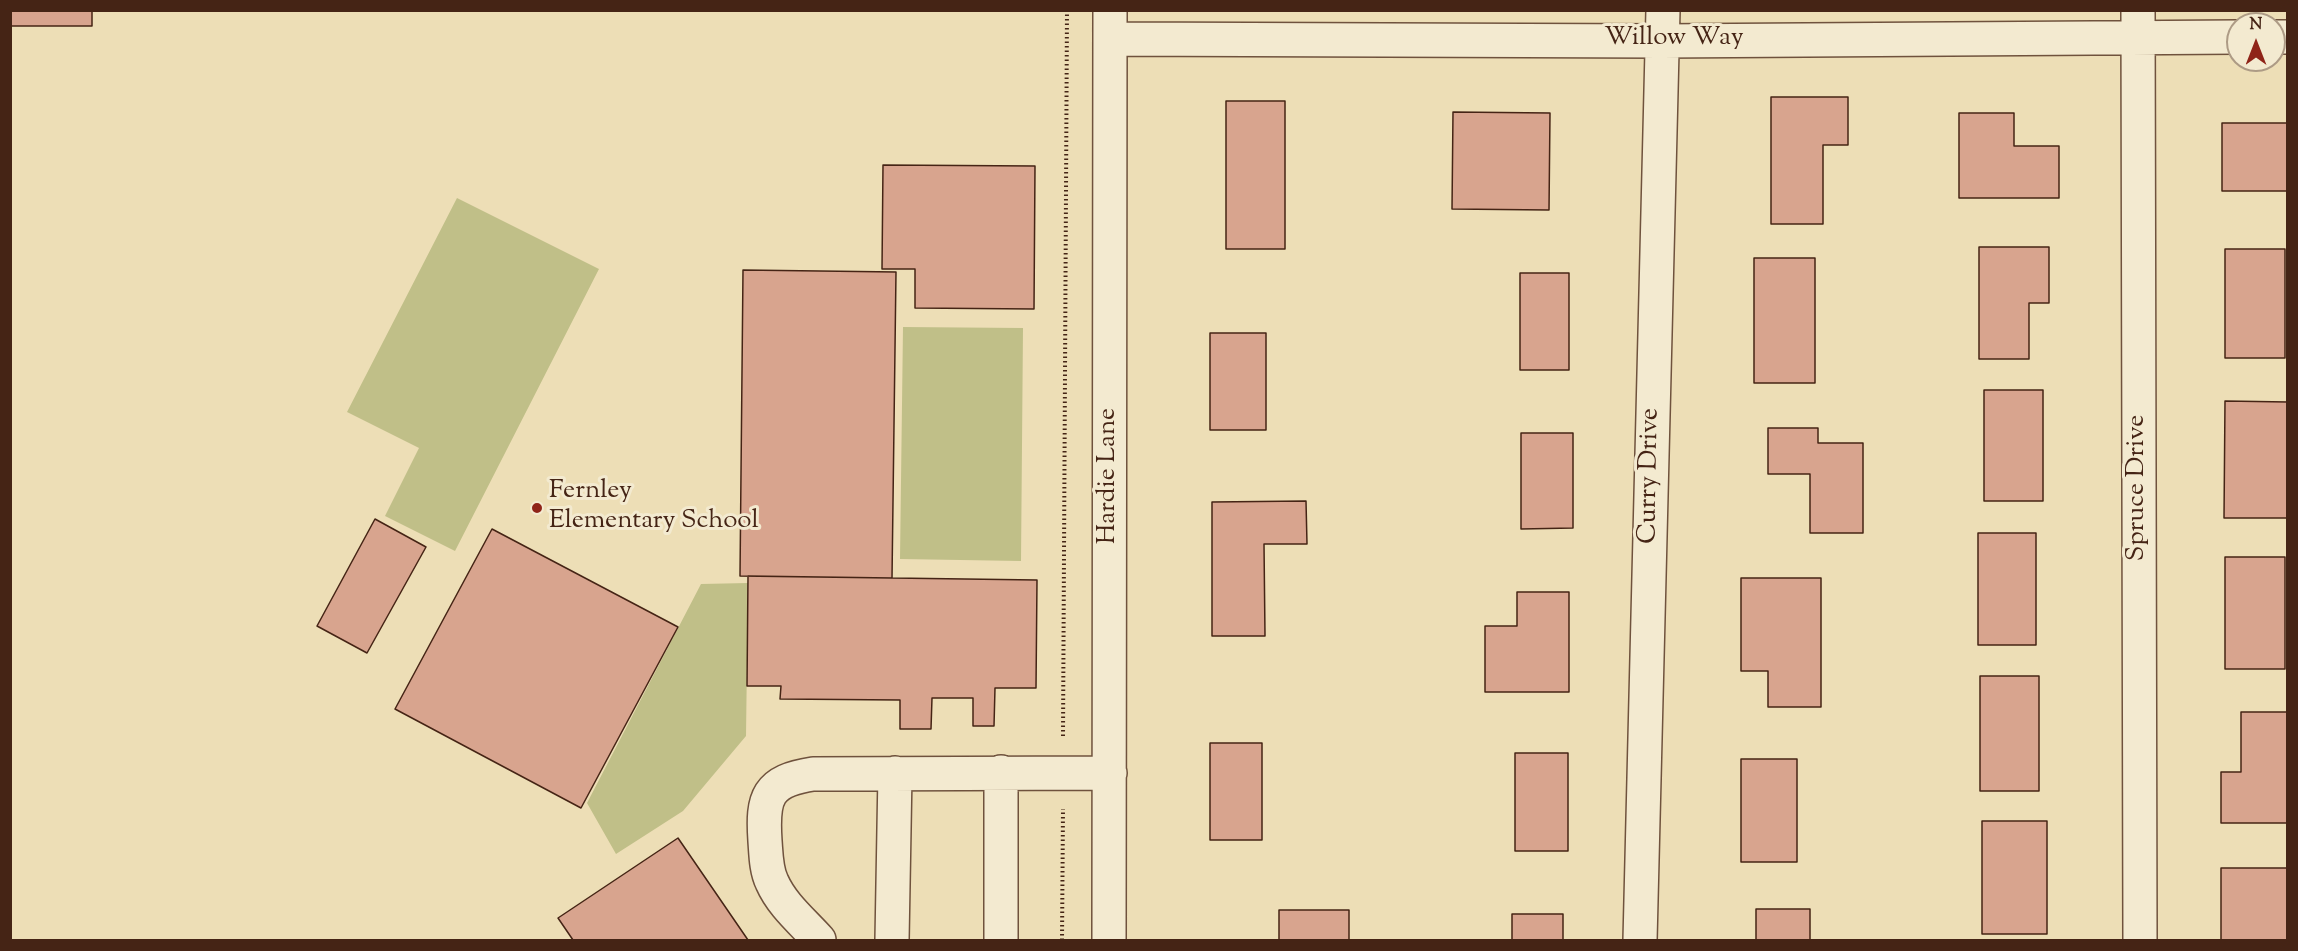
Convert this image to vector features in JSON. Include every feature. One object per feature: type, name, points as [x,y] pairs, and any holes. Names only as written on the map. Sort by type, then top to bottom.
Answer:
[{"type":"street","name":"Willow Way","points":[[1110,25],[1662,26],[2138,23],[2226,35]]},
{"type":"street","name":"Spruce Drive","points":[[2138,23],[2140,940]]},
{"type":"street","name":"Hardie Lane","points":[[1109,940],[1110,25]]},
{"type":"street","name":"Curry Drive","points":[[1640,940],[1662,26]]},
{"type":"street","points":[[1001,772],[1001,940]]},
{"type":"street","points":[[892,940],[895,773]]},
{"type":"street","points":[[819,940],[782,899],[771,880],[764,819],[766,798],[776,785],[792,777],[813,774],[1110,773]]},
{"type":"path","points":[[1062,940],[1067,10]]},
{"type":"shaded area","points":[[457,198],[599,269],[455,551],[385,516],[419,448],[347,412]]},
{"type":"shaded area","points":[[903,327],[1023,328],[1021,561],[900,559]]},
{"type":"shaded area","points":[[748,583],[746,736],[683,811],[616,854],[587,803],[701,584]]},
{"type":"building","points":[[10,10],[92,10],[92,26],[10,26]]},
{"type":"building","points":[[1771,97],[1848,97],[1848,145],[1823,145],[1823,224],[1771,224]]},
{"type":"building","points":[[1226,101],[1285,101],[1285,249],[1226,249]]},
{"type":"building","points":[[1453,112],[1550,113],[1549,210],[1452,209]]},
{"type":"building","points":[[1959,113],[2014,113],[2014,146],[2059,146],[2059,198],[1959,198]]},
{"type":"building","points":[[2222,123],[2288,123],[2288,191],[2222,191]]},
{"type":"building","points":[[883,165],[1035,166],[1034,309],[915,308],[915,269],[882,269]]},
{"type":"building","points":[[1979,247],[2049,247],[2049,303],[2029,303],[2029,359],[1979,359]]},
{"type":"building","points":[[2225,249],[2285,249],[2285,358],[2225,358]]},
{"type":"building","points":[[1754,258],[1815,258],[1815,383],[1754,383]]},
{"type":"building","points":[[743,270],[896,272],[892,578],[740,576]]},
{"type":"building","points":[[1520,273],[1569,273],[1569,370],[1520,370]]},
{"type":"building","points":[[1210,333],[1266,333],[1266,430],[1210,430]]},
{"type":"building","points":[[1984,390],[2043,390],[2043,501],[1984,501]]},
{"type":"building","points":[[2225,401],[2288,402],[2288,518],[2224,518]]},
{"type":"building","points":[[1768,428],[1818,428],[1818,443],[1863,443],[1863,533],[1810,533],[1810,474],[1768,474]]},
{"type":"building","points":[[1521,433],[1573,433],[1573,528],[1521,529]]},
{"type":"building","points":[[1306,501],[1307,544],[1264,544],[1265,636],[1212,636],[1212,502]]},
{"type":"building","points":[[375,519],[426,547],[367,653],[317,626]]},
{"type":"building","points":[[492,529],[678,627],[581,808],[395,709]]},
{"type":"building","points":[[1978,533],[2036,533],[2036,645],[1978,645]]},
{"type":"building","points":[[2225,557],[2285,557],[2285,669],[2225,669]]},
{"type":"building","points":[[748,576],[1037,580],[1036,688],[995,688],[994,726],[973,726],[973,698],[932,698],[931,729],[900,729],[900,700],[780,699],[781,686],[747,686]]},
{"type":"building","points":[[1741,578],[1821,578],[1821,707],[1768,707],[1768,671],[1741,671]]},
{"type":"building","points":[[1517,592],[1569,592],[1569,692],[1485,692],[1485,626],[1517,626]]},
{"type":"building","points":[[1980,676],[2039,676],[2039,791],[1980,791]]},
{"type":"building","points":[[2241,712],[2288,712],[2288,823],[2221,823],[2221,772],[2241,772]]},
{"type":"building","points":[[1210,743],[1262,743],[1262,840],[1210,840]]},
{"type":"building","points":[[1515,753],[1568,753],[1568,851],[1515,851]]},
{"type":"building","points":[[1741,759],[1797,759],[1797,862],[1741,862]]},
{"type":"building","points":[[1982,821],[2047,821],[2047,934],[1982,934]]},
{"type":"building","points":[[678,838],[748,940],[573,940],[558,918]]},
{"type":"building","points":[[2221,868],[2288,868],[2288,940],[2221,940]]},
{"type":"building","points":[[1756,909],[1810,909],[1810,940],[1756,940]]},
{"type":"building","points":[[1279,910],[1349,910],[1349,940],[1279,940]]},
{"type":"building","points":[[1512,914],[1563,914],[1563,940],[1512,940]]},
{"type":"place","name":"Fernley Elementary School","points":[[537,508]]}]
